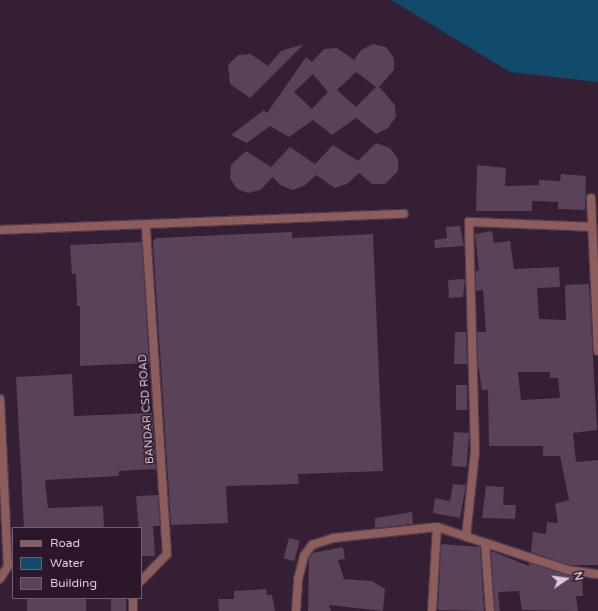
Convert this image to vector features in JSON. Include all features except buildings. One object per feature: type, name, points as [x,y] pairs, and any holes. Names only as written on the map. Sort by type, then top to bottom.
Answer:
[{"type":"street","points":[[591,198],[598,351]]},
{"type":"street","points":[[0,230],[404,214]]},
{"type":"street","points":[[466,537],[475,452],[469,222],[592,227]]},
{"type":"street","name":"BANDAR CSD ROAD","points":[[142,580],[167,554],[146,225]]},
{"type":"street","points":[[0,399],[8,566],[0,579]]},
{"type":"street","points":[[432,611],[437,528]]},
{"type":"street","points":[[296,611],[298,579],[312,545],[333,538],[437,528],[568,570],[598,574]]},
{"type":"street","points":[[485,543],[490,611]]},
{"type":"street","points":[[133,599],[134,611]]},
{"type":"water","points":[[391,0],[598,0],[598,82],[510,72]]}]
